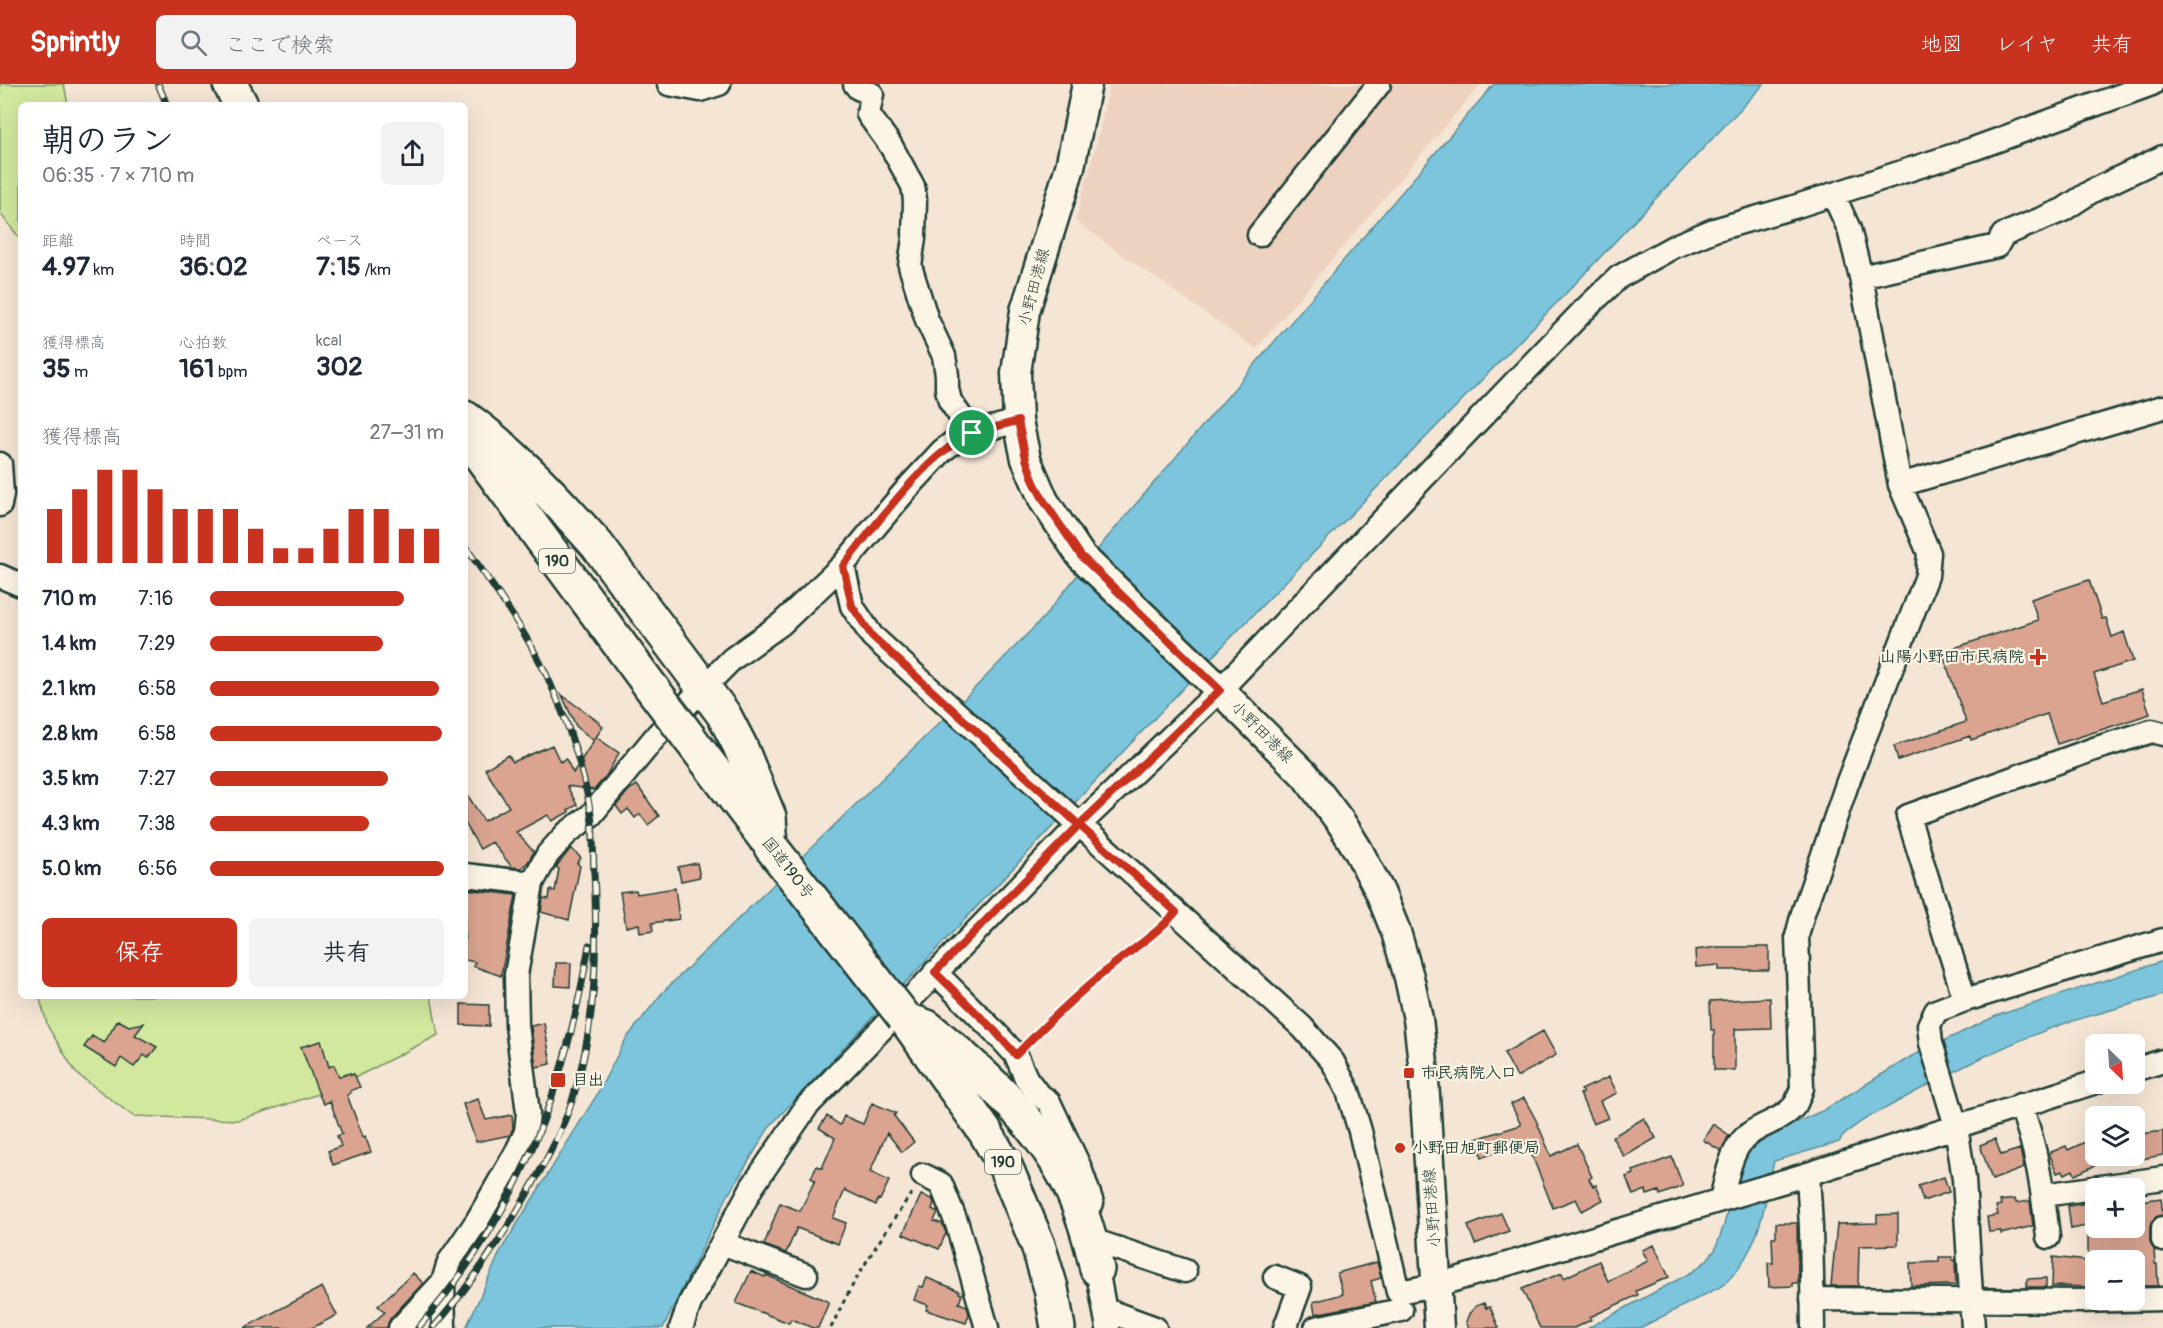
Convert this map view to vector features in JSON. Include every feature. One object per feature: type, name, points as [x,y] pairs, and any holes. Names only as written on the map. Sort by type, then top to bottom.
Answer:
[{"type":"highway","points":[[230,84],[239,102]]},
{"type":"highway","points":[[468,420],[486,433],[582,528],[704,686],[724,715],[740,746],[769,817],[771,847]]},
{"type":"highway","name":"国道190号","points":[[468,439],[771,847],[904,1017],[986,1134],[1006,1168],[1038,1245],[1058,1328]]},
{"type":"highway","points":[[904,1017],[927,1027],[959,1053],[980,1072],[1036,1133],[1070,1185],[1099,1256]]},
{"type":"main road","name":"小野田港線","points":[[1087,84],[1070,167],[1025,311],[1016,373],[1018,421],[1026,459],[1044,501],[1081,556],[1214,684],[1305,776],[1342,824],[1380,892],[1396,933],[1409,977],[1420,1041],[1439,1328]]},
{"type":"street","points":[[669,84],[700,90],[719,84]]},
{"type":"street","points":[[1259,235],[1379,84]]},
{"type":"street","points":[[681,1328],[690,1303],[752,1187],[807,1106],[935,972],[1074,820],[1214,684],[1619,277],[1675,246],[1714,230],[1973,149],[2152,84]]},
{"type":"street","points":[[868,88],[868,114],[891,146],[913,186],[914,238],[910,266],[927,320],[944,356],[950,401],[972,433]]},
{"type":"street","points":[[1861,278],[1997,246],[2003,235],[2063,210],[2092,191],[2163,156]]},
{"type":"street","points":[[1725,1198],[1734,1156],[1741,1142],[1752,1132],[1784,1115],[1796,1104],[1802,1088],[1797,936],[1847,784],[1927,576],[1929,553],[1900,485],[1861,278],[1848,230],[1833,194]]},
{"type":"street","points":[[1900,485],[2163,407]]},
{"type":"street","points":[[444,1328],[443,1282],[449,1262],[477,1221],[526,1131],[528,1113],[517,1026],[516,975],[532,882],[548,854],[567,833],[591,815],[657,735],[704,686],[732,659],[781,624],[843,566],[906,490],[942,451],[972,433],[1018,421]]},
{"type":"street","points":[[0,464],[2,494],[0,505]]},
{"type":"street","points":[[843,566],[852,606],[872,636],[1302,1027],[1333,1062],[1348,1091],[1360,1131],[1402,1310]]},
{"type":"street","points":[[0,576],[18,584]]},
{"type":"street","points":[[1965,1000],[1908,816],[2094,749],[2152,731],[2163,734]]},
{"type":"street","points":[[468,875],[532,882]]},
{"type":"street","points":[[1973,1328],[1964,1179],[1956,1126],[1931,1043],[1929,1025],[1936,1011],[1965,1000],[2163,940]]},
{"type":"street","points":[[935,972],[1016,1055],[1026,1078],[1038,1094],[1049,1102],[1080,1168],[1096,1215],[1107,1319],[1155,1328]]},
{"type":"street","points":[[2145,1067],[2163,1061]]},
{"type":"street","points":[[1316,1328],[1402,1310],[1437,1285],[1808,1174],[2085,1085]]},
{"type":"street","points":[[2020,1106],[2030,1129],[2044,1195],[2048,1237]]},
{"type":"street","points":[[1808,1174],[1813,1328]]},
{"type":"street","points":[[923,1175],[940,1184],[945,1194],[957,1224],[987,1328]]},
{"type":"street","points":[[2044,1195],[2163,1178]]},
{"type":"street","points":[[2163,1228],[2163,1239]]},
{"type":"street","points":[[722,1243],[806,1275]]},
{"type":"street","points":[[1099,1256],[1185,1271]]},
{"type":"street","points":[[1275,1277],[1300,1287],[1285,1328]]},
{"type":"street","points":[[400,1328],[443,1282]]},
{"type":"street","points":[[1812,1299],[2163,1299]]},
{"type":"path","points":[[1016,1055],[1072,999],[1164,926],[1176,912]]},
{"type":"path","points":[[831,1328],[844,1298],[868,1257],[923,1175]]},
{"type":"shaded area","points":[[1110,84],[1481,84],[1256,349],[1075,221]]},
{"type":"green space","points":[[0,84],[64,84],[67,102],[18,102],[18,236],[0,213]]},
{"type":"green space","points":[[40,999],[432,999],[438,1035],[331,1090],[238,1120],[133,1116],[76,1073],[48,1027]]},
{"type":"water","points":[[1494,84],[1764,84],[1573,286],[1220,649],[770,1126],[728,1195],[663,1328],[466,1328],[501,1250],[595,1098],[626,1039],[662,993],[966,697],[1044,617],[1106,539]]},
{"type":"water","points":[[2163,961],[2163,995],[2066,1023],[2000,1049],[1873,1115],[1849,1130],[1839,1142],[1774,1161],[1759,1228],[1753,1244],[1735,1273],[1722,1286],[1640,1328],[1588,1328],[1692,1272],[1706,1261],[1715,1250],[1724,1225],[1740,1161],[1754,1141],[1824,1110],[1912,1056],[1996,1016]]},
{"type":"building","name":"山陽小野田市民病院","points":[[2089,580],[2102,619],[2106,618],[2112,637],[2124,632],[2133,661],[2094,674],[2103,701],[2142,689],[2150,714],[2057,744],[2047,714],[1971,740],[1970,736],[1898,760],[1894,746],[1966,722],[1942,652],[2038,620],[2031,599]]},
{"type":"building","points":[[562,695],[603,727],[593,740],[576,726]]},
{"type":"building","points":[[596,737],[619,753],[606,776],[594,790],[567,786],[577,805],[568,810],[569,812],[552,821],[548,815],[516,832],[534,852],[521,868],[512,867],[492,842],[480,849],[468,828],[468,796],[484,821],[509,807],[485,769],[508,755],[513,762],[552,745],[560,762],[566,759],[573,773]]},
{"type":"building","points":[[637,785],[659,816],[648,825],[640,814],[635,818],[628,809],[622,814],[616,806],[629,790]]},
{"type":"building","points":[[571,848],[581,858],[577,863],[580,866],[569,920],[541,912],[543,898],[549,899],[550,890],[555,891],[559,869],[556,867]]},
{"type":"building","points":[[697,863],[700,877],[681,881],[678,867]]},
{"type":"building","points":[[675,888],[679,919],[652,923],[653,931],[640,933],[639,924],[626,927],[620,892],[636,890],[637,894]]},
{"type":"building","points":[[468,889],[516,895],[501,976],[473,966],[475,962],[468,961]]},
{"type":"building","points":[[1718,947],[1769,947],[1769,970],[1719,970],[1719,965],[1696,967],[1695,950]]},
{"type":"building","points":[[556,963],[571,963],[570,987],[555,986]]},
{"type":"building","points":[[1770,998],[1771,1028],[1735,1029],[1735,1070],[1714,1070],[1714,1030],[1711,1030],[1710,1001]]},
{"type":"building","points":[[461,1004],[489,1005],[489,1026],[461,1025]]},
{"type":"building","points":[[118,1020],[129,1026],[144,1023],[135,1035],[157,1047],[148,1058],[144,1055],[134,1067],[121,1058],[116,1067],[84,1047],[92,1036],[104,1043]]},
{"type":"building","points":[[544,1023],[551,1064],[536,1067],[531,1026]]},
{"type":"building","points":[[1543,1031],[1556,1055],[1517,1077],[1504,1053]]},
{"type":"building","points":[[321,1041],[329,1067],[334,1065],[339,1077],[354,1074],[360,1087],[350,1091],[351,1093],[347,1095],[371,1152],[333,1165],[328,1151],[341,1146],[337,1136],[342,1134],[330,1101],[324,1104],[320,1097],[301,1047]]},
{"type":"building","points":[[1609,1077],[1617,1093],[1600,1101],[1608,1118],[1593,1124],[1580,1094],[1583,1093],[1581,1090]]},
{"type":"building","points":[[1524,1098],[1551,1156],[1577,1144],[1592,1177],[1589,1179],[1593,1186],[1596,1185],[1603,1200],[1582,1211],[1576,1199],[1553,1208],[1527,1143],[1482,1157],[1476,1139],[1521,1125],[1511,1104]]},
{"type":"building","points":[[478,1099],[486,1120],[512,1115],[513,1128],[510,1135],[476,1142],[463,1104]]},
{"type":"building","points":[[872,1103],[896,1113],[894,1116],[914,1142],[902,1152],[887,1133],[870,1172],[889,1181],[880,1200],[878,1199],[876,1205],[845,1190],[833,1218],[846,1223],[838,1244],[797,1228],[786,1253],[764,1245],[780,1203],[800,1211],[815,1180],[811,1178],[817,1166],[822,1168],[835,1138],[819,1128],[827,1116],[840,1125],[844,1116],[863,1124]]},
{"type":"building","points":[[1644,1118],[1656,1138],[1624,1157],[1612,1137]]},
{"type":"building","points":[[1713,1124],[1729,1135],[1721,1151],[1703,1140]]},
{"type":"building","points":[[2163,1131],[2163,1155],[2145,1158],[2145,1133]]},
{"type":"building","points":[[1995,1139],[2001,1155],[2020,1149],[2024,1168],[1992,1180],[1980,1145]]},
{"type":"building","points":[[2085,1142],[2085,1166],[2094,1166],[2075,1175],[2073,1170],[2065,1174],[2063,1171],[2057,1173],[2049,1153],[2066,1146],[2068,1150]]},
{"type":"building","points":[[1672,1157],[1683,1186],[1660,1195],[1659,1191],[1647,1195],[1646,1190],[1633,1195],[1626,1177],[1634,1174],[1633,1171]]},
{"type":"building","points":[[1944,1177],[1949,1192],[1923,1201],[1918,1186]]},
{"type":"building","points":[[921,1195],[932,1199],[934,1203],[932,1209],[938,1212],[934,1221],[943,1224],[946,1233],[939,1249],[903,1234]]},
{"type":"building","points":[[2161,1198],[2163,1215],[2151,1222],[2150,1228],[2150,1241],[2154,1250],[2155,1264],[2157,1264],[2158,1286],[2145,1286],[2145,1250],[2088,1250],[2088,1238],[2145,1238],[2145,1200]]},
{"type":"building","points":[[2015,1199],[2016,1203],[2030,1201],[2033,1226],[2001,1234],[2001,1231],[1989,1232],[1987,1217],[1998,1215],[1996,1206],[2001,1205],[2000,1201]]},
{"type":"building","points":[[2085,1203],[2085,1226],[2071,1229],[2068,1206]]},
{"type":"building","points":[[1501,1213],[1509,1231],[1475,1244],[1468,1226]]},
{"type":"building","points":[[1898,1214],[1898,1245],[1859,1246],[1858,1286],[1831,1286],[1837,1224],[1877,1223],[1877,1215]]},
{"type":"building","points":[[1776,1223],[1797,1223],[1798,1283],[1793,1283],[1793,1286],[1769,1287],[1768,1263],[1773,1263],[1772,1237],[1776,1237]]},
{"type":"building","points":[[1654,1245],[1669,1277],[1636,1291],[1638,1295],[1590,1317],[1591,1320],[1574,1328],[1540,1328],[1522,1289],[1562,1273],[1564,1278],[1599,1261],[1608,1281],[1648,1261],[1642,1250]]},
{"type":"building","points":[[1939,1257],[1952,1257],[1952,1260],[1955,1260],[1956,1285],[1911,1286],[1910,1263],[1939,1262]]},
{"type":"building","points":[[2053,1257],[2085,1261],[2085,1287],[2052,1286]]},
{"type":"building","points":[[1377,1262],[1381,1278],[1371,1281],[1376,1302],[1315,1314],[1313,1302],[1343,1294],[1337,1273]]},
{"type":"building","points":[[751,1271],[765,1277],[766,1275],[829,1302],[818,1328],[791,1319],[789,1323],[736,1303]]},
{"type":"building","points":[[413,1273],[423,1283],[390,1319],[387,1328],[367,1328],[385,1312],[378,1306]]},
{"type":"building","points":[[927,1278],[960,1291],[959,1293],[962,1294],[959,1303],[967,1306],[969,1314],[966,1323],[926,1310],[928,1305],[914,1300],[919,1286],[923,1287]]},
{"type":"building","points":[[2046,1278],[2046,1287],[2027,1287],[2027,1279]]},
{"type":"building","points":[[322,1287],[337,1315],[312,1328],[244,1328]]},
{"type":"building","points":[[1484,1303],[1486,1308],[1490,1307],[1499,1328],[1469,1328],[1466,1322],[1469,1314],[1476,1306]]},
{"type":"railway","points":[[158,84],[166,102]]},
{"type":"railway","points":[[433,1328],[469,1283],[502,1236],[550,1153],[572,1101],[580,1073],[594,988],[596,930],[592,821],[574,744],[547,676],[529,642],[468,550]]},
{"type":"railway","points":[[418,1328],[453,1285],[483,1241],[532,1150],[566,1052],[589,945]]},
{"type":"place","name":"山陽小野田市民病院","points":[[2038,657]]},
{"type":"place","name":"市民病院入口","points":[[1409,1073]]},
{"type":"place","name":"目出","points":[[558,1080]]},
{"type":"place","name":"小野田旭町郵便局","points":[[1400,1148]]},
{"type":"route","points":[[972,433],[942,451],[906,490],[843,566],[852,606],[872,636],[1079,825],[935,972],[1016,1055],[1072,999],[1164,926],[1176,912],[1079,825],[1220,690],[1081,556],[1034,482],[1026,459],[1018,421],[972,433]]}]
